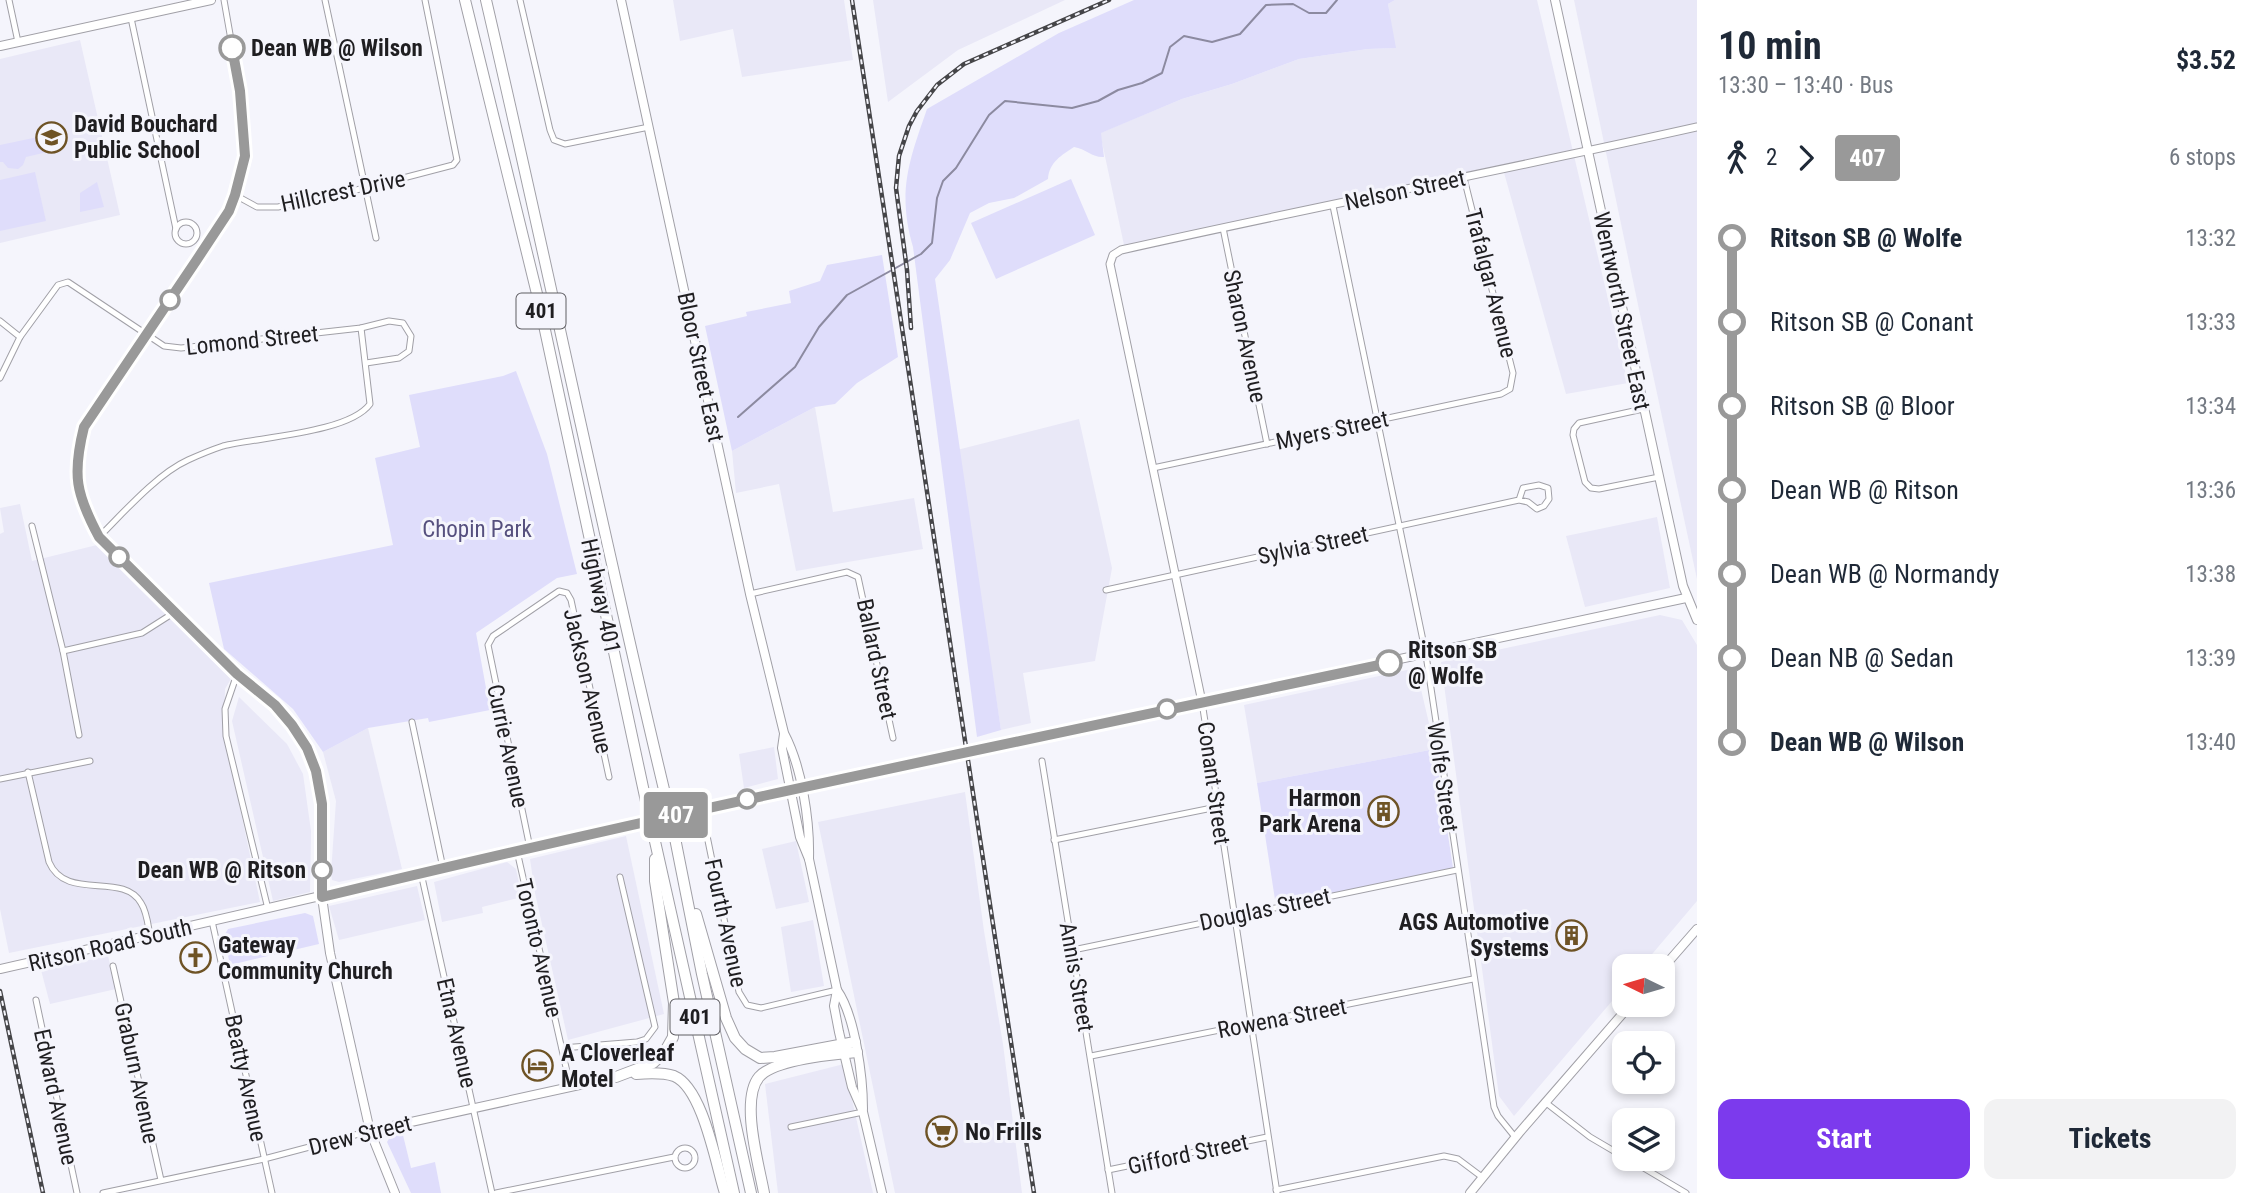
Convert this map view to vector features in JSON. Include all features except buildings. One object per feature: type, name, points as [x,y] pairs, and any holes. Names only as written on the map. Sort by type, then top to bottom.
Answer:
[{"type":"highway","name":"Highway 401","points":[[465,0],[539,302],[607,625],[734,1193]]},
{"type":"highway","name":"Highway 401","points":[[486,0],[556,304],[618,597],[672,823],[702,975],[751,1193]]},
{"type":"highway","points":[[616,1077],[653,1063],[664,1053],[673,1037],[674,1003],[654,881],[655,842]]},
{"type":"highway","points":[[678,851],[726,1018],[735,1038],[745,1049],[760,1058],[856,1047]]},
{"type":"highway","points":[[764,1193],[752,1121],[753,1088],[759,1077],[776,1066],[843,1048]]},
{"type":"highway","points":[[616,1077],[651,1072],[673,1076],[683,1083],[694,1097],[725,1193]]},
{"type":"main road","points":[[0,46],[211,0]]},
{"type":"main road","name":"Bloor Street East","points":[[621,0],[750,594],[785,733],[791,746],[810,832],[809,859]]},
{"type":"main road","name":"Wentworth Street East","points":[[1555,0],[1658,477],[1686,598],[1697,620]]},
{"type":"main road","name":"Ritson Road South","points":[[0,970],[790,789],[1686,598]]},
{"type":"main road","name":"Bloor Street East","points":[[785,733],[782,748],[790,789],[800,837],[809,859],[837,990],[845,1002],[856,1047],[863,1082],[863,1112]]},
{"type":"main road","points":[[322,897],[328,943],[370,1131],[395,1193]]},
{"type":"main road","points":[[1675,954],[1697,929]]},
{"type":"main road","name":"Bloor Street East","points":[[837,990],[834,1006],[843,1048],[852,1087],[863,1112],[881,1193]]},
{"type":"main road","points":[[1469,1193],[1620,1017]]},
{"type":"main road","name":"Drew Street","points":[[370,1131],[616,1077]]},
{"type":"street","points":[[9,0],[18,43]]},
{"type":"street","points":[[224,0],[240,91],[245,156],[235,195],[222,221],[84,427],[76,457],[77,487],[86,514],[99,537],[237,674],[275,705],[307,748],[316,771],[322,804],[322,897]]},
{"type":"street","points":[[325,0],[376,238]]},
{"type":"street","name":"Hillcrest Drive","points":[[235,195],[257,207],[278,207],[365,188],[453,164],[458,157],[425,0]]},
{"type":"street","points":[[520,0],[554,140],[565,144],[649,127]]},
{"type":"street","points":[[131,18],[176,239],[182,244],[195,240],[197,233],[191,224],[184,222],[176,229]]},
{"type":"street","name":"Nelson Street","points":[[1113,255],[1121,250],[1697,127]]},
{"type":"street","name":"Trafalgar Avenue","points":[[1464,178],[1513,373],[1510,389]]},
{"type":"street","name":"Wolfe Street","points":[[1333,206],[1426,655],[1494,1108],[1515,1138]]},
{"type":"street","name":"Sharon Avenue","points":[[1223,228],[1267,444]]},
{"type":"street","name":"Conant Street","points":[[1113,255],[1110,264],[1202,702],[1276,1191]]},
{"type":"street","name":"Lomond Street","points":[[20,337],[58,285],[68,282],[164,346],[181,348],[361,328],[389,321],[403,323],[411,336],[409,351],[399,358],[366,363]]},
{"type":"street","points":[[0,321],[20,337],[0,378]]},
{"type":"street","points":[[99,537],[140,495],[185,461],[221,447],[332,425],[364,413],[370,404],[361,328]]},
{"type":"street","name":"Myers Street","points":[[1153,468],[1501,394],[1510,389]]},
{"type":"street","points":[[1643,409],[1579,423],[1573,435],[1585,482],[1591,488],[1599,489],[1658,477]]},
{"type":"street","name":"Sylvia Street","points":[[1106,590],[1520,500],[1537,509],[1544,506],[1549,499],[1548,488],[1539,485],[1523,488],[1520,500]]},
{"type":"street","points":[[32,526],[63,651],[79,735]]},
{"type":"street","name":"Ballard Street","points":[[750,594],[847,572],[856,574],[860,580],[893,738]]},
{"type":"street","name":"Jackson Avenue","points":[[488,645],[493,636],[559,591],[567,593],[609,777]]},
{"type":"street","name":"Ritson Road South","points":[[1686,598],[1697,596]]},
{"type":"street","points":[[63,651],[142,633],[175,612]]},
{"type":"street","name":"Currie Avenue","points":[[488,645],[530,848]]},
{"type":"street","points":[[237,674],[225,709],[226,736],[268,909]]},
{"type":"street","points":[[412,722],[443,868]]},
{"type":"street","points":[[0,779],[90,761]]},
{"type":"street","name":"Annis Street","points":[[1042,761],[1112,1193]]},
{"type":"street","points":[[29,772],[52,871],[68,882],[131,893],[142,905],[150,936]]},
{"type":"street","points":[[1054,840],[1217,807]]},
{"type":"street","name":"Fourth Avenue","points":[[706,831],[739,992],[747,1005],[761,1008],[837,990]]},
{"type":"street","name":"Toronto Avenue","points":[[517,851],[570,1085]]},
{"type":"street","name":"Douglas Street","points":[[1073,950],[1457,870]]},
{"type":"street","name":"Etna Avenue","points":[[421,873],[494,1193]]},
{"type":"street","points":[[562,1048],[637,1042],[646,1039],[656,1027],[620,877]]},
{"type":"street","name":"Beatty Avenue","points":[[212,921],[272,1193]]},
{"type":"street","name":"Graburn Avenue","points":[[114,966],[161,1180]]},
{"type":"street","name":"Rowena Street","points":[[1091,1056],[1473,979]]},
{"type":"street","name":"Edward Avenue","points":[[36,1000],[77,1193]]},
{"type":"street","points":[[1545,1102],[1590,1137],[1612,1150]]},
{"type":"street","points":[[791,1127],[863,1112]]},
{"type":"street","name":"Drew Street","points":[[103,1193],[264,1159],[370,1131]]},
{"type":"street","name":"Gifford Street","points":[[1108,1170],[1268,1137]]},
{"type":"street","points":[[1276,1191],[1444,1156],[1458,1159],[1482,1178]]},
{"type":"street","points":[[494,1193],[674,1157]]},
{"type":"street","points":[[1648,1171],[1686,1193]]},
{"type":"shaded area","points":[[673,0],[844,0],[853,60],[742,77],[733,29],[680,41]]},
{"type":"shaded area","points":[[873,0],[1065,0],[958,50],[888,102]]},
{"type":"shaded area","points":[[1395,0],[1537,0],[1628,383],[1566,394],[1503,169],[1124,245],[1100,133],[1182,99],[1299,59],[1395,48],[1388,4]]},
{"type":"shaded area","points":[[1574,0],[1697,0],[1697,579],[1641,319]]},
{"type":"shaded area","name":"David Bouchard Public School","points":[[80,40],[120,215],[0,243],[0,59]]},
{"type":"shaded area","points":[[815,407],[833,512],[914,498],[923,549],[796,571],[779,484],[736,493],[732,451]]},
{"type":"shaded area","points":[[1079,419],[1112,568],[1095,661],[1023,673],[1031,723],[1001,730],[957,450]]},
{"type":"shaded area","points":[[20,504],[32,561],[101,544],[232,677],[225,689],[224,733],[260,902],[9,953],[0,909],[0,534],[4,532],[0,508]]},
{"type":"shaded area","points":[[1657,517],[1670,588],[1585,607],[1566,536]]},
{"type":"shaded area","points":[[1660,615],[1682,620],[1697,645],[1697,901],[1652,954],[1612,954],[1612,1001],[1514,1116],[1499,1096],[1441,662]]},
{"type":"shaded area","points":[[1416,668],[1435,749],[1257,783],[1244,705]]},
{"type":"shaded area","points":[[239,697],[287,744],[303,774],[311,831],[310,892],[273,901],[232,721]]},
{"type":"shaded area","points":[[368,728],[402,869],[339,882],[332,880],[331,873],[336,801],[323,752]]},
{"type":"shaded area","points":[[774,747],[778,779],[744,788],[739,754]]},
{"type":"shaded area","points":[[965,792],[1003,1044],[1022,1193],[895,1193],[818,822]]},
{"type":"shaded area","points":[[626,836],[664,1014],[568,1040],[530,859]]},
{"type":"shaded area","points":[[796,841],[809,902],[776,909],[762,849]]},
{"type":"shaded area","points":[[507,862],[516,869],[522,897],[482,907],[483,913],[442,922],[434,882]]},
{"type":"shaded area","points":[[417,886],[425,920],[339,940],[329,906]]},
{"type":"shaded area","points":[[813,920],[824,986],[791,992],[781,927]]},
{"type":"shaded area","points":[[108,956],[116,989],[50,1004],[41,970]]},
{"type":"shaded area","points":[[844,1064],[873,1193],[778,1193],[765,1084]]},
{"type":"green space","points":[[1134,0],[1395,0],[1388,4],[1396,48],[1368,49],[1299,59],[1182,99],[1101,133],[1104,157],[1074,147],[1054,164],[1048,179],[1014,198],[989,203],[970,213],[950,260],[935,279],[1001,730],[977,737],[906,210],[910,161],[927,109],[1059,33]]},
{"type":"green space","points":[[57,133],[60,149],[26,157],[18,169],[8,168],[0,162],[0,145]]},
{"type":"green space","points":[[35,172],[46,221],[0,231],[0,180]]},
{"type":"green space","points":[[1071,179],[1095,235],[996,279],[971,223]]},
{"type":"green space","points":[[97,182],[104,207],[80,212],[80,193]]},
{"type":"green space","points":[[882,255],[898,357],[857,383],[835,404],[815,407],[732,451],[705,326],[747,316],[746,312],[791,303],[789,291],[820,281],[827,265]]},
{"type":"green space","name":"Chopin Park","points":[[516,371],[547,454],[577,574],[557,578],[476,633],[490,710],[429,722],[428,718],[368,728],[323,752],[293,709],[224,649],[209,583],[393,545],[375,458],[420,447],[409,395]]},
{"type":"green space","points":[[1435,749],[1453,868],[1276,906],[1257,783]]},
{"type":"green space","points":[[305,913],[313,916],[319,944],[230,965],[224,936],[228,929]]},
{"type":"green space","points":[[402,1131],[411,1168],[435,1162],[441,1193],[411,1193],[387,1142],[392,1134]]},
{"type":"waterway","points":[[738,417],[795,367],[819,327],[847,295],[921,254],[932,243],[937,198],[943,181],[956,168],[989,115],[1005,101],[1072,108],[1098,101],[1162,73],[1170,47],[1184,36],[1212,42],[1240,34],[1266,5],[1293,4],[1309,13],[1326,13],[1337,0]]},
{"type":"railway","points":[[852,0],[1034,1193]]},
{"type":"railway","points":[[911,328],[907,270],[896,188],[899,156],[917,111],[937,85],[964,64],[1109,0]]},
{"type":"railway","points":[[0,991],[43,1193]]},
{"type":"bus line","name":"407","points":[[232,48],[240,91],[245,156],[235,195],[229,211],[84,427],[76,457],[77,487],[86,514],[99,537],[237,674],[275,705],[307,748],[316,771],[322,804],[322,897],[634,823],[1389,663]]},
{"type":"place","name":"Dean WB @ Wilson","points":[[232,48]]},
{"type":"place","name":"David Bouchard Public School","points":[[51,137]]},
{"type":"place","name":"Ritson SB @ Wolfe","points":[[1389,663]]},
{"type":"place","name":"Harmon Park Arena","points":[[1384,811]]},
{"type":"place","name":"Dean WB @ Ritson","points":[[322,870]]},
{"type":"place","name":"AGS Automotive Systems","points":[[1572,935]]},
{"type":"place","name":"Gateway Community Church","points":[[195,958]]},
{"type":"place","name":"A Cloverleaf Motel","points":[[538,1066]]},
{"type":"place","name":"No Frills","points":[[942,1132]]}]
